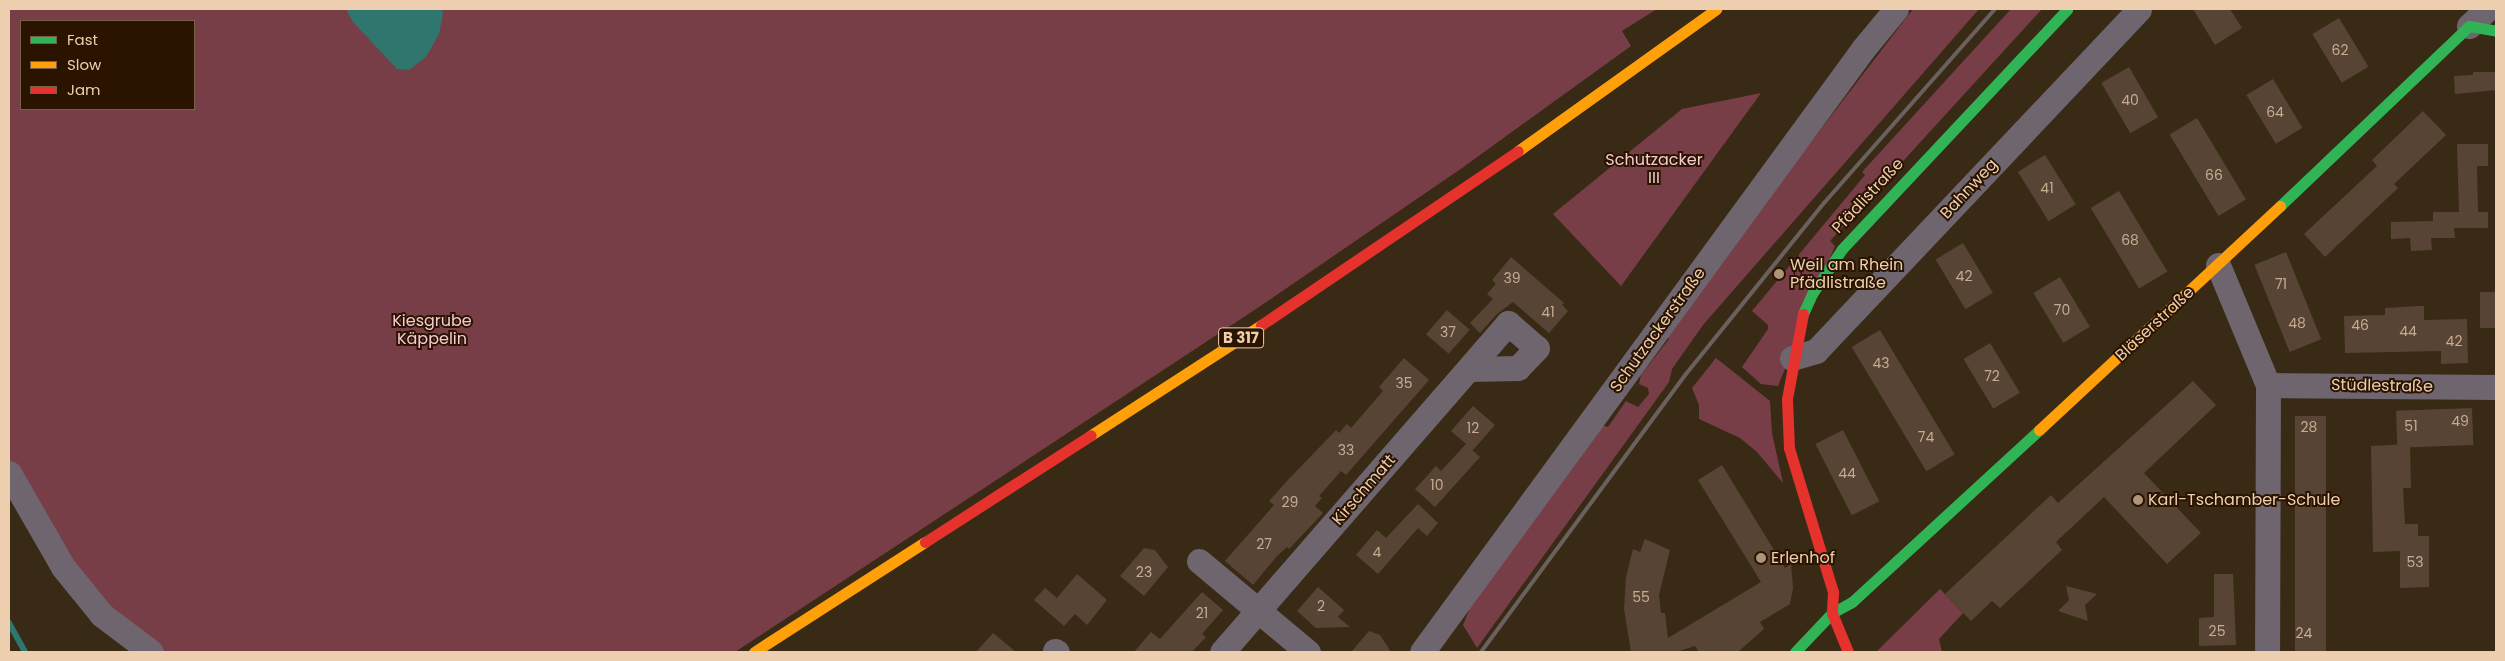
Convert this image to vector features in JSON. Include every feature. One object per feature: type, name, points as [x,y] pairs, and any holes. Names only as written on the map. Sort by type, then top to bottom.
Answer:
[{"type":"street","name":"B 317","points":[[754,652],[1306,296],[1494,168],[1716,9]]},
{"type":"street","name":"Schutzackerstraße","points":[[1422,652],[1863,49],[1896,9]]},
{"type":"street","name":"Pfädlistraße","points":[[1848,652],[1832,613],[1833,592],[1803,502],[1789,448],[1787,399],[1792,358],[1801,319],[1812,294],[1842,249],[2067,9]]},
{"type":"street","name":"Bahnweg","points":[[1792,358],[1816,351],[2139,9]]},
{"type":"street","name":"Bläserstraße","points":[[1795,652],[1832,613],[1864,591],[2218,265],[2487,9]]},
{"type":"street","points":[[2469,26],[2496,31]]},
{"type":"street","points":[[2218,265],[2268,385],[2267,652]]},
{"type":"street","name":"Kirschmatt","points":[[1222,652],[1260,611],[1468,369]]},
{"type":"street","name":"Stüdlestraße","points":[[2268,385],[2496,387]]},
{"type":"street","points":[[9,473],[63,568],[102,615],[151,652]]},
{"type":"street","points":[[1199,561],[1308,652]]},
{"type":"green space","name":"Kiesgrube Käppelin","points":[[9,9],[1657,9],[1622,31],[1631,46],[1462,168],[1259,307],[735,652],[151,652],[102,615],[9,473]]},
{"type":"green space","points":[[1913,9],[1979,9],[1703,325],[1672,369],[1669,382],[1477,648],[1463,625],[1470,608],[1602,425],[1608,427],[1626,401],[1638,407],[1649,394],[1648,388],[1639,384],[1641,375],[1669,339],[1664,334]]},
{"type":"green space","points":[[2011,9],[2042,9],[1830,241],[1835,246],[1778,386],[1761,384],[1742,367],[1768,329],[1768,325],[1752,311],[1865,175],[1862,172]]},
{"type":"green space","name":"Schutzacker III","points":[[1761,93],[1621,286],[1553,214],[1682,109]]},
{"type":"green space","points":[[1716,358],[1770,401],[1772,433],[1783,483],[1757,452],[1740,438],[1699,419],[1699,405],[1692,388]]},
{"type":"green space","points":[[1940,589],[1963,613],[1939,639],[1942,652],[1876,652]]},
{"type":"water","points":[[346,9],[442,9],[443,13],[439,34],[426,57],[409,70],[397,69],[353,22]]},
{"type":"building","points":[[2193,9],[2230,9],[2242,28],[2215,45]]},
{"type":"building","points":[[2339,18],[2368,67],[2342,83],[2312,34]]},
{"type":"building","points":[[2129,67],[2158,117],[2130,133],[2101,83]]},
{"type":"building","points":[[2473,72],[2496,72],[2496,90],[2455,94],[2454,76],[2473,75]]},
{"type":"building","points":[[2273,79],[2302,128],[2276,144],[2246,95]]},
{"type":"building","points":[[2423,111],[2446,135],[2394,184],[2398,188],[2325,257],[2304,234],[2377,166],[2372,160]]},
{"type":"building","points":[[2197,118],[2246,199],[2218,216],[2170,134]]},
{"type":"building","points":[[2457,144],[2488,144],[2488,166],[2477,166],[2478,212],[2488,212],[2488,228],[2454,228],[2455,238],[2431,238],[2432,250],[2411,251],[2410,238],[2391,239],[2391,222],[2433,221],[2433,212],[2459,212]]},
{"type":"building","points":[[2045,155],[2076,204],[2049,221],[2018,172]]},
{"type":"building","points":[[2119,191],[2167,272],[2139,289],[2091,208]]},
{"type":"building","points":[[1963,243],[1993,293],[1965,309],[1936,259]]},
{"type":"building","points":[[2286,252],[2321,339],[2290,352],[2254,265]]},
{"type":"building","points":[[1511,257],[1564,303],[1562,305],[1568,311],[1549,333],[1513,302],[1497,314],[1480,333],[1470,323],[1493,299],[1487,294],[1496,284],[1492,280]]},
{"type":"building","points":[[2060,277],[2090,327],[2063,343],[2033,293]]},
{"type":"building","points":[[2480,292],[2496,292],[2496,328],[2480,328]]},
{"type":"building","points":[[2424,306],[2424,320],[2467,319],[2468,363],[2441,364],[2441,351],[2345,353],[2344,316],[2385,315],[2385,308]]},
{"type":"building","points":[[1447,310],[1470,330],[1449,354],[1426,334]]},
{"type":"building","points":[[1880,330],[1955,454],[1926,471],[1852,347]]},
{"type":"building","points":[[1990,343],[2020,393],[1993,409],[1963,359]]},
{"type":"building","points":[[1404,358],[1429,380],[1346,475],[1341,471],[1319,496],[1322,498],[1315,506],[1323,513],[1289,549],[1287,547],[1277,556],[1253,585],[1225,561],[1274,505],[1269,501],[1336,430],[1339,433],[1347,424],[1351,428],[1383,391],[1379,387]]},
{"type":"building","name":"Karl-Tschamber-Schule","points":[[2193,381],[2216,405],[2144,473],[2201,533],[2167,564],[2104,497],[2056,542],[2062,550],[2000,608],[1992,601],[1971,621],[1945,594],[2051,495],[2058,503]]},
{"type":"building","points":[[1473,406],[1495,425],[1473,450],[1470,448],[1480,457],[1435,507],[1415,489],[1436,466],[1441,471],[1466,444],[1451,431]]},
{"type":"building","points":[[2472,408],[2473,445],[2397,448],[2396,411]]},
{"type":"building","points":[[2295,416],[2326,416],[2326,652],[2295,652]]},
{"type":"building","points":[[1843,430],[1879,501],[1852,515],[1815,444]]},
{"type":"building","points":[[2410,444],[2411,488],[2403,488],[2405,524],[2418,524],[2418,536],[2429,536],[2429,587],[2400,588],[2400,551],[2373,552],[2371,446]]},
{"type":"building","name":"Erlenhof","points":[[1722,465],[1785,568],[1791,564],[1793,588],[1790,604],[1760,622],[1764,629],[1738,652],[1699,652],[1695,646],[1676,652],[1631,652],[1624,609],[1626,577],[1633,549],[1640,552],[1645,539],[1670,550],[1659,595],[1661,613],[1665,613],[1668,638],[1761,582],[1698,480]]},
{"type":"building","points":[[1418,504],[1438,523],[1427,536],[1418,528],[1378,574],[1356,555],[1377,530],[1386,538]]},
{"type":"building","points":[[1144,548],[1155,550],[1168,567],[1144,596],[1120,576]]},
{"type":"building","points":[[1077,574],[1107,600],[1087,625],[1075,614],[1064,626],[1034,600],[1045,588],[1057,598]]},
{"type":"building","points":[[2214,574],[2233,574],[2236,645],[2199,646],[2199,618],[2214,617]]},
{"type":"building","points":[[2066,586],[2097,594],[2085,605],[2088,621],[2058,611],[2069,600]]},
{"type":"building","points":[[1318,587],[1344,610],[1338,617],[1350,627],[1316,628],[1297,611]]},
{"type":"building","points":[[1202,592],[1223,610],[1202,634],[1206,637],[1192,652],[1134,652],[1151,632],[1160,639]]},
{"type":"building","points":[[1369,631],[1380,635],[1391,652],[1351,652]]},
{"type":"building","points":[[993,633],[1016,652],[976,652]]},
{"type":"waterway","points":[[9,623],[25,652]]},
{"type":"railway","points":[[1481,652],[1686,374],[1824,203],[1995,9]]},
{"type":"traffic: fast","points":[[1803,314],[1812,294],[1842,249],[2067,9]]},
{"type":"traffic: fast","points":[[2280,206],[2469,26],[2496,31]]},
{"type":"traffic: fast","points":[[1795,652],[1832,613],[1852,602],[2039,430]]},
{"type":"traffic: slow","points":[[1518,151],[1716,9]]},
{"type":"traffic: slow","points":[[2039,430],[2280,206]]},
{"type":"traffic: slow","points":[[1091,435],[1261,325]]},
{"type":"traffic: slow","points":[[754,652],[925,542]]},
{"type":"traffic: jam","points":[[1261,325],[1518,151]]},
{"type":"traffic: jam","points":[[1803,314],[1787,399],[1789,448],[1833,592],[1832,613],[1848,652]]},
{"type":"traffic: jam","points":[[925,542],[1091,435]]},
{"type":"place","name":"Weil am Rhein Pfädlistraße","points":[[1779,274]]},
{"type":"place","name":"Karl-Tschamber-Schule","points":[[2138,500]]},
{"type":"place","name":"Erlenhof","points":[[1761,558]]}]
